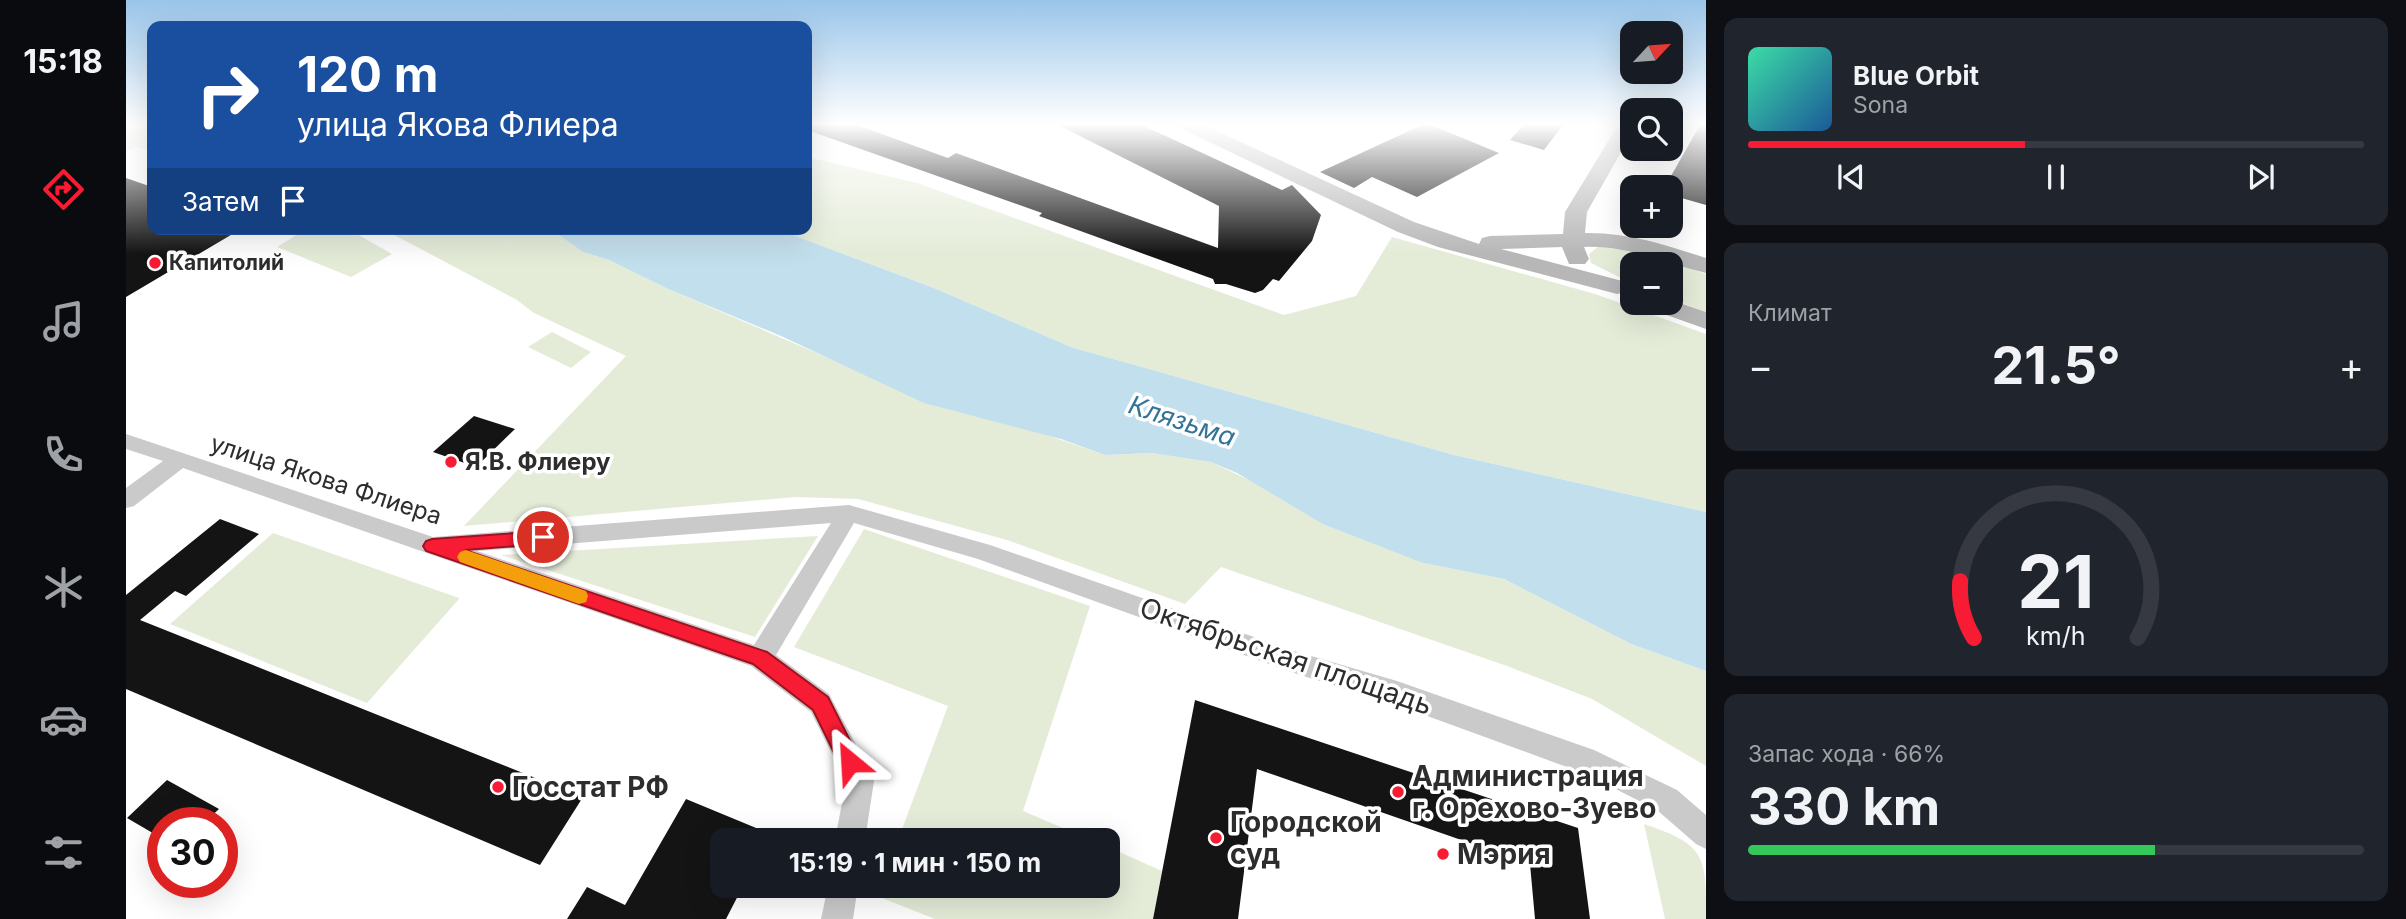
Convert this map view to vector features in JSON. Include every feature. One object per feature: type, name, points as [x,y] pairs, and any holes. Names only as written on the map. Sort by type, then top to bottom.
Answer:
[{"type":"main road","points":[[1277,168],[1446,242],[1620,289]]},
{"type":"main road","points":[[1597,209],[1612,168]]},
{"type":"main road","points":[[1620,288],[1596,276],[1577,260],[1573,247],[1576,212],[1597,209],[1623,232],[1656,249]]},
{"type":"main road","points":[[1427,234],[1489,243],[1598,238],[1656,249],[1706,266]]},
{"type":"main road","points":[[1683,313],[1706,321]]},
{"type":"street","name":"улица Якова Флиера","points":[[126,441],[432,546],[849,513]]},
{"type":"street","points":[[126,500],[179,460]]},
{"type":"street","points":[[760,658],[849,513]]},
{"type":"street","name":"Октябрьская площадь","points":[[849,513],[982,551],[1294,662],[1397,693],[1594,762],[1667,800],[1706,834]]},
{"type":"street","points":[[432,546],[760,658],[820,703],[860,781],[852,828]]},
{"type":"street","points":[[837,919],[841,898]]},
{"type":"green space","points":[[812,168],[853,168],[917,183],[1284,315],[1356,296],[1392,237],[1595,294],[1620,303],[1620,315],[1653,315],[1706,334],[1706,512],[1454,455],[1071,347],[934,288],[793,235],[812,235]]},
{"type":"green space","points":[[296,235],[359,235],[392,254],[351,277],[277,247]]},
{"type":"green space","points":[[394,235],[559,235],[583,252],[609,260],[668,289],[849,367],[1105,455],[1151,453],[1211,462],[1423,563],[1504,579],[1631,644],[1706,671],[1706,766],[1592,699],[1507,666],[1221,567],[1185,604],[1007,540],[858,499],[795,497],[464,526],[626,356],[534,313],[517,300]]},
{"type":"green space","points":[[1599,246],[1644,252],[1620,252],[1620,278],[1591,263],[1589,254]]},
{"type":"green space","points":[[1683,266],[1706,274],[1706,312],[1683,303]]},
{"type":"green space","points":[[552,332],[591,352],[571,368],[528,347]]},
{"type":"green space","points":[[864,529],[1090,606],[1023,811],[1063,828],[902,828],[948,706],[794,647]]},
{"type":"green space","points":[[273,533],[459,599],[367,703],[170,624]]},
{"type":"green space","points":[[818,536],[755,637],[501,555]]},
{"type":"green space","points":[[1644,824],[1680,839],[1698,855],[1705,880],[1706,919],[1665,919]]},
{"type":"green space","points":[[1120,852],[1162,871],[1153,919],[935,919],[882,898],[1120,898]]},
{"type":"water","name":"Клязьма","points":[[559,235],[793,235],[934,288],[1071,347],[1454,455],[1706,512],[1706,671],[1631,644],[1504,579],[1423,563],[1323,524],[1237,473],[1211,462],[1151,453],[1105,455],[1061,439],[924,403],[781,336],[668,289],[609,260],[583,252]]},
{"type":"building","points":[[914,168],[997,168],[1218,248],[1219,206],[1143,168],[1234,168],[1282,190],[1292,185],[1321,215],[1312,241],[1279,281],[1273,279],[1263,290],[1255,293],[1226,284],[1215,284],[1213,279],[1039,216],[1042,213]]},
{"type":"building","points":[[1329,168],[1471,168],[1417,197],[1372,177],[1354,188],[1320,172]]},
{"type":"building","points":[[1676,168],[1706,168],[1706,205],[1683,198],[1683,175],[1672,175]]},
{"type":"building","name":"Капитолий","points":[[126,178],[147,185],[147,235],[231,235],[126,297]]},
{"type":"building","points":[[474,416],[515,429],[476,467],[433,452]]},
{"type":"building","points":[[220,519],[259,534],[186,596],[175,591],[140,620],[583,797],[540,865],[126,689],[126,595]]},
{"type":"building","name":"Администрация г. Орехово-Зуево","points":[[1195,700],[1578,828],[1590,919],[1535,919],[1530,864],[1257,769],[1238,919],[1153,919]]},
{"type":"building","points":[[167,780],[215,807],[147,807],[147,830],[127,818]]},
{"type":"building","points":[[686,799],[756,828],[710,828],[710,898],[737,898],[726,919],[567,919],[587,887],[625,905]]},
{"type":"slow traffic","points":[[466,557],[579,596]]},
{"type":"place","name":"Капитолий","points":[[155,263]]},
{"type":"place","name":"Я.В. Флиеру","points":[[451,462]]},
{"type":"place","name":"Госстат РФ","points":[[498,787]]},
{"type":"place","name":"Администрация г. Орехово-Зуево","points":[[1398,792]]},
{"type":"place","name":"Городской суд","points":[[1216,838]]},
{"type":"place","name":"Мэрия","points":[[1443,854]]},
{"type":"route","points":[[543,537],[432,546],[760,658],[820,703],[850,762]]}]
